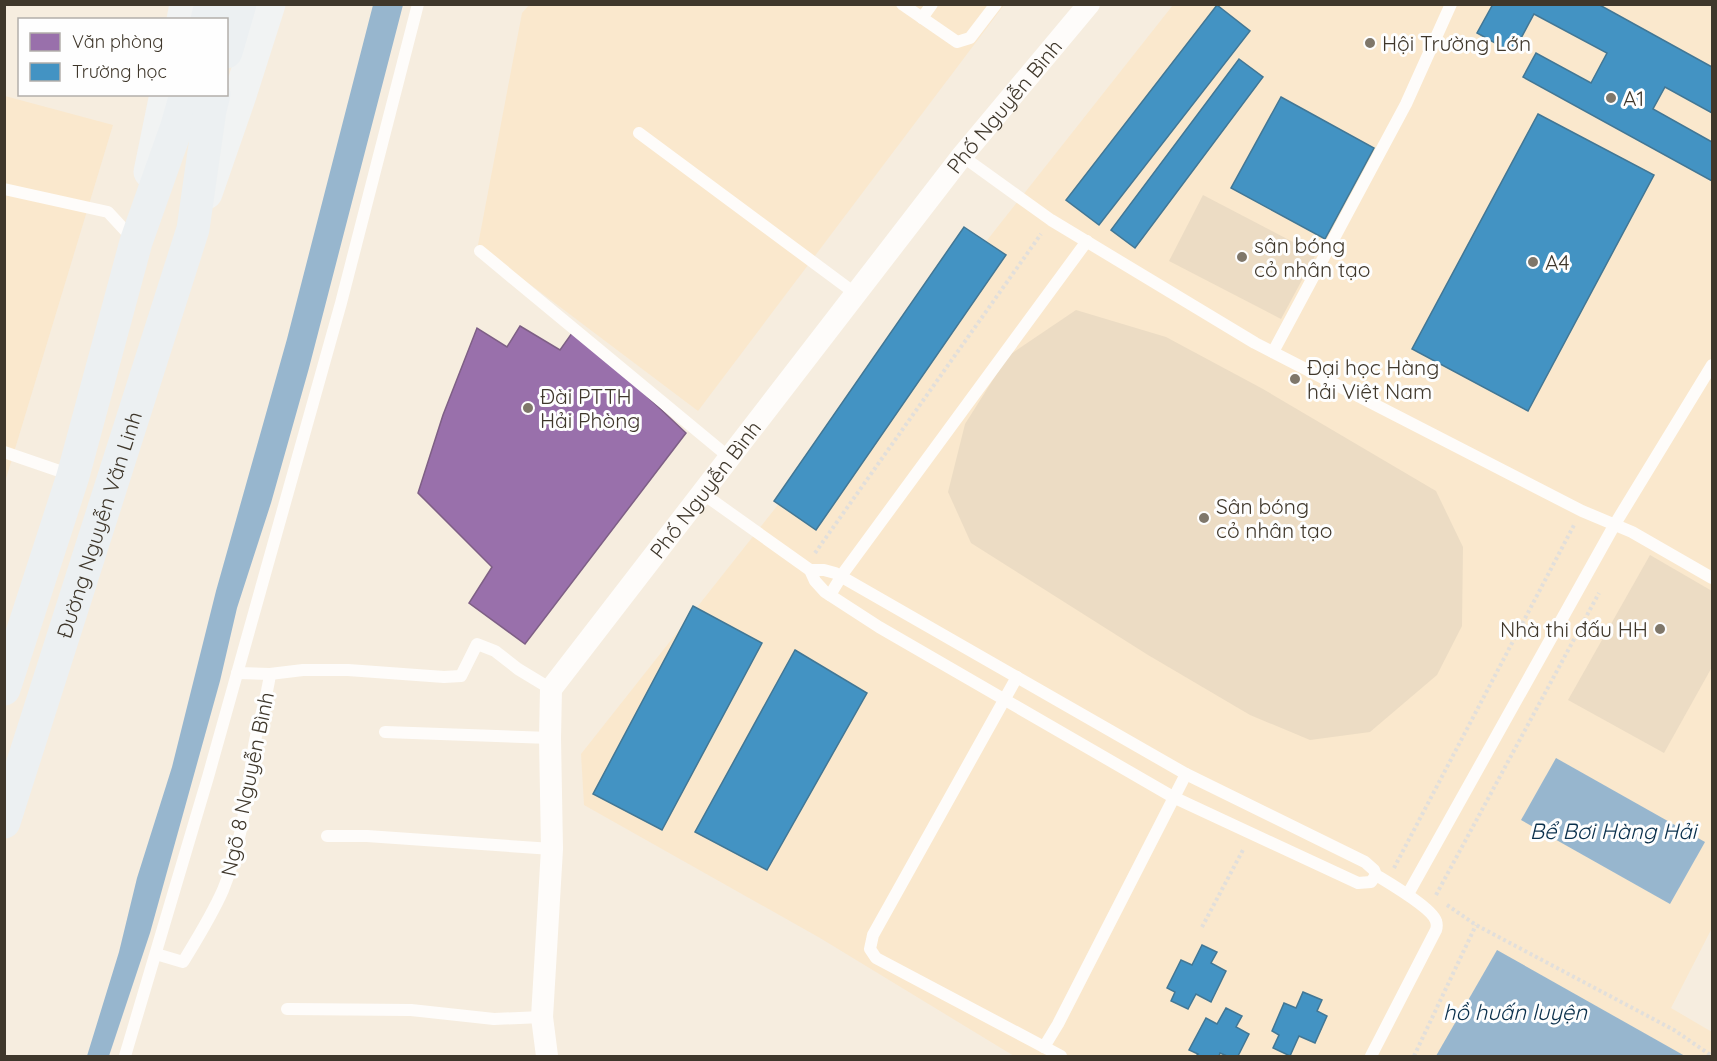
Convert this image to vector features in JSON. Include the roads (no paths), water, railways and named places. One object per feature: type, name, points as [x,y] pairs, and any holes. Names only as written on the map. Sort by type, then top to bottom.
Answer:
[{"type":"highway","points":[[228,45],[240,4]]},
{"type":"highway","name":"Đường Nguyễn Văn Linh","points":[[4,822],[194,229],[203,100]]},
{"type":"highway","name":"Đường Nguyễn Văn Linh","points":[[4,688],[73,476],[136,242],[177,126],[203,100]]},
{"type":"main road","name":"Đường Nguyễn Văn Linh","points":[[194,229],[269,4]]},
{"type":"main road","name":"Đường Nguyễn Văn Linh","points":[[136,242],[166,96]]},
{"type":"street","name":"Phố Nguyễn Bình","points":[[551,689],[962,156],[1083,7]]},
{"type":"street","points":[[547,1056],[542,1017],[552,849],[551,689]]},
{"type":"lane","points":[[124,1056],[156,954],[237,673],[341,303],[418,4]]},
{"type":"lane","points":[[902,4],[957,42],[970,38],[996,4]]},
{"type":"lane","points":[[922,18],[932,4]]},
{"type":"lane","points":[[1273,352],[1407,104],[1451,4]]},
{"type":"lane","points":[[639,133],[856,294]]},
{"type":"lane","points":[[962,156],[1050,220],[1255,343],[1582,511],[1632,532],[1713,578]]},
{"type":"lane","points":[[4,189],[108,212],[136,242]]},
{"type":"lane","points":[[830,595],[843,574],[1087,242]]},
{"type":"lane","points":[[480,251],[730,458]]},
{"type":"lane","points":[[1408,894],[1615,524],[1713,365]]},
{"type":"lane","points":[[4,452],[73,476]]},
{"type":"lane","points":[[702,493],[810,570],[815,581],[830,595],[879,627],[1173,797],[1358,883],[1371,882],[1376,875]]},
{"type":"lane","points":[[810,570],[843,574],[1186,774],[1365,862],[1376,875],[1408,894],[1434,916],[1437,922],[1436,930],[1371,1056]]},
{"type":"lane","name":"Ngõ 8 Nguyễn Bình","points":[[237,673],[270,674],[303,670],[348,670],[444,677],[461,676],[477,644],[495,651],[518,669],[551,689]]},
{"type":"lane","name":"Ngõ 8 Nguyễn Bình","points":[[156,954],[183,963],[223,890],[238,843],[270,674]]},
{"type":"lane","points":[[1017,677],[873,935],[870,949],[876,958],[1061,1056]]},
{"type":"lane","points":[[385,732],[550,738]]},
{"type":"lane","points":[[1044,1047],[1058,1024],[1186,774]]},
{"type":"lane","points":[[327,836],[367,836],[552,849]]},
{"type":"lane","points":[[287,1008],[411,1010],[494,1019],[542,1017]]},
{"type":"water","points":[[373,5],[403,5],[309,368],[271,503],[237,608],[220,681],[150,933],[109,1056],[87,1056],[119,952],[137,878],[172,767],[216,591],[287,339]]},
{"type":"water","name":"Bể Bơi Hàng Hải","points":[[1556,758],[1705,842],[1670,904],[1521,820]]},
{"type":"water","name":"hồ huấn luyện","points":[[1497,950],[1685,1056],[1436,1056]]},
{"type":"place","name":"Hội Trường Lớn","points":[[1370,43]]},
{"type":"place","name":"A1","points":[[1611,98]]},
{"type":"place","name":"sân bóng cỏ nhân tạo","points":[[1242,257]]},
{"type":"place","name":"A4","points":[[1533,262]]},
{"type":"place","name":"Đại học Hàng hải Việt Nam","points":[[1295,379]]},
{"type":"place","name":"Đài PTTH Hải Phòng","points":[[528,408]]},
{"type":"place","name":"Sân bóng cỏ nhân tạo","points":[[1204,518]]},
{"type":"place","name":"Nhà thi đấu HH","points":[[1660,629]]}]
